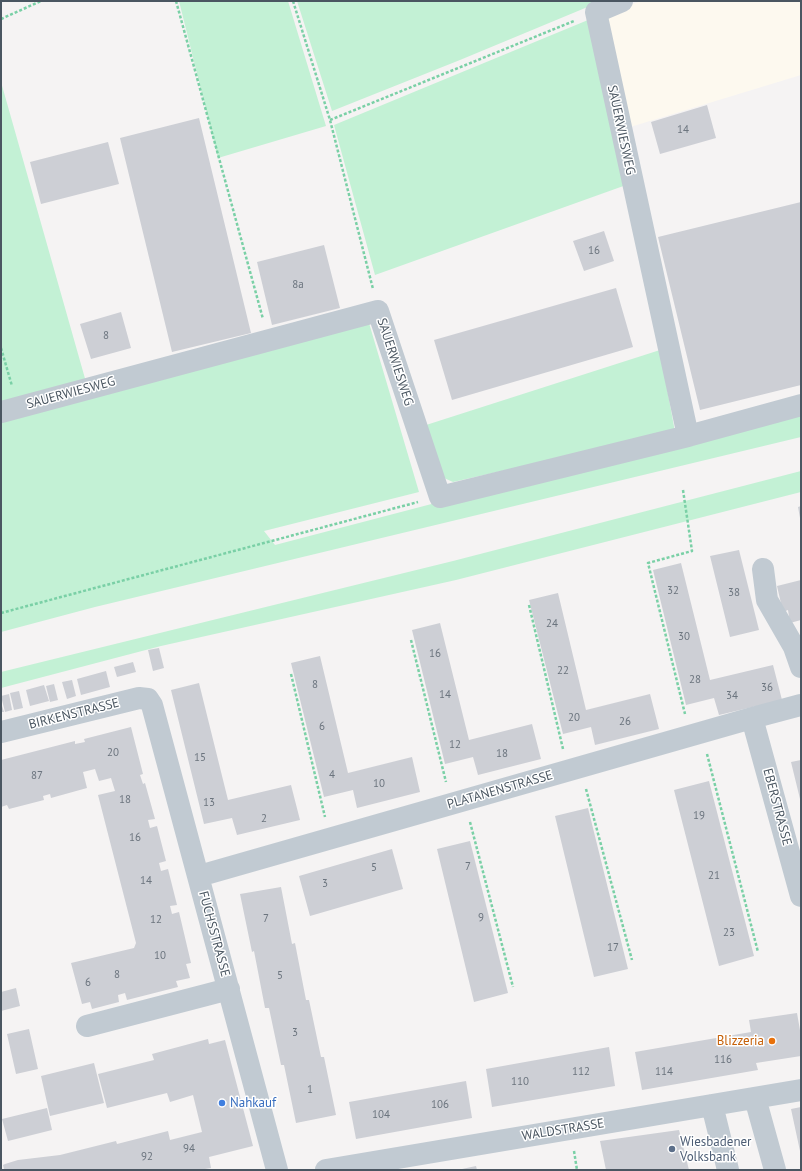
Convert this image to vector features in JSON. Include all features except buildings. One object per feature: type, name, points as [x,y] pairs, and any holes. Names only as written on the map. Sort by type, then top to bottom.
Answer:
[{"type":"street","points":[[596,12],[622,1]]},
{"type":"street","name":"SAUERWIESWEG","points":[[596,12],[688,436]]},
{"type":"street","name":"SAUERWIESWEG","points":[[9,410],[378,311],[440,497]]},
{"type":"street","points":[[440,497],[688,436],[801,405]]},
{"type":"street","points":[[763,569],[767,600],[794,647],[801,668]]},
{"type":"street","name":"BIRKENSTRASSE","points":[[1,732],[139,698],[148,699]]},
{"type":"street","name":"FUCHSSTRASSE","points":[[148,699],[152,705],[277,1170]]},
{"type":"street","name":"PLATANENSTRASSE","points":[[198,876],[801,705]]},
{"type":"street","name":"EBERSTRASSE","points":[[752,718],[793,833],[801,896]]},
{"type":"street","points":[[87,1026],[229,989]]},
{"type":"street","name":"WALDSTRASSE","points":[[326,1170],[801,1090]]},
{"type":"street","points":[[755,1098],[775,1170]]},
{"type":"street","points":[[712,1105],[728,1170]]},
{"type":"path","points":[[1,19],[41,1]]},
{"type":"path","points":[[176,1],[269,340]]},
{"type":"path","points":[[293,1],[330,120],[371,282]]},
{"type":"path","points":[[330,120],[596,12]]},
{"type":"path","points":[[1,348],[9,410]]},
{"type":"path","points":[[683,490],[692,551],[648,563],[758,952]]},
{"type":"path","points":[[1,612],[440,497]]},
{"type":"path","points":[[529,605],[574,769],[632,960]]},
{"type":"path","points":[[411,640],[513,987]]},
{"type":"path","points":[[292,674],[331,838]]},
{"type":"shaded area","points":[[641,1],[801,1],[801,75],[627,128],[604,20],[611,12]]},
{"type":"green space","points":[[179,1],[288,1],[326,126],[218,158]]},
{"type":"green space","points":[[297,1],[602,1],[332,111]]},
{"type":"green space","points":[[588,20],[629,184],[375,275],[334,125]]},
{"type":"green space","points":[[1,82],[86,382],[1,405]]},
{"type":"green space","points":[[369,323],[419,492],[264,531],[275,545],[801,411],[801,437],[95,607],[1,632],[1,415]]},
{"type":"green space","points":[[660,350],[675,432],[453,482],[444,478],[423,426]]},
{"type":"green space","points":[[801,471],[801,492],[456,580],[161,646],[1,688],[1,672],[453,561]]},
{"type":"place","name":"Blizzeria","points":[[772,1041]]},
{"type":"place","name":"Nahkauf","points":[[222,1103]]},
{"type":"place","name":"Wiesbadener Volksbank","points":[[672,1149]]}]
